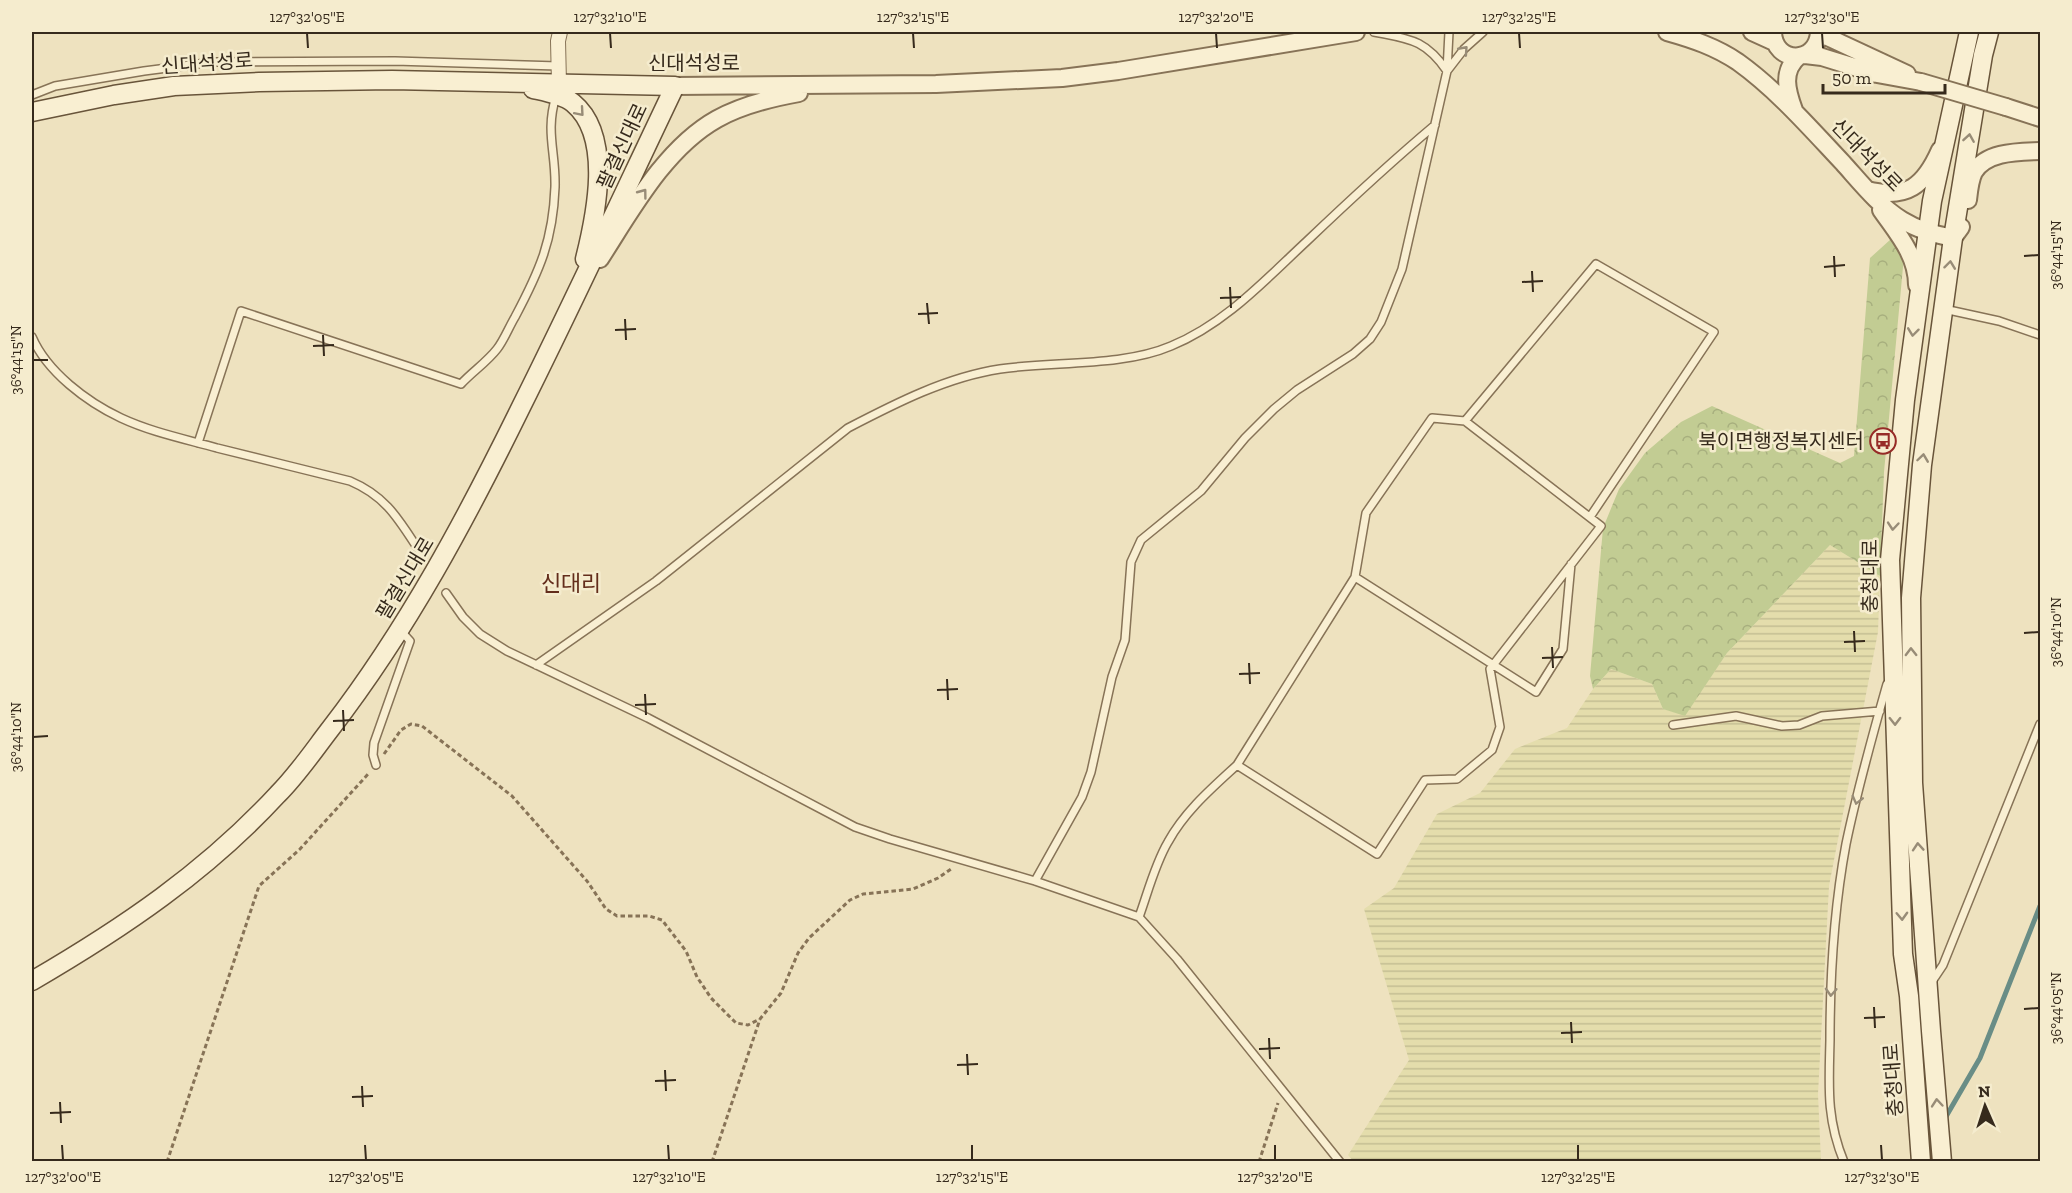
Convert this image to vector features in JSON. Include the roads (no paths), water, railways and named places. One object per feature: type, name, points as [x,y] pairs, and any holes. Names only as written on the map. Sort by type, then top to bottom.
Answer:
[{"type":"main road","name":"충청대로","points":[[1921,1161],[1914,1055],[1903,954],[1890,560],[1905,400],[1932,201],[1969,32]]},
{"type":"main road","name":"충청대로","points":[[1942,1161],[1913,783],[1911,598],[1922,465],[1953,238],[1989,32]]},
{"type":"main road","name":"신대석성로","points":[[32,112],[73,102],[174,86],[259,82],[393,80],[675,86]]},
{"type":"main road","points":[[558,82],[571,101],[585,115],[595,136],[598,167],[591,236],[577,295]]},
{"type":"main road","name":"팔결신대로","points":[[32,981],[124,925],[180,885],[236,836],[279,793],[357,694],[400,631],[477,498],[577,295],[675,86]]},
{"type":"street","points":[[558,82],[560,32]]},
{"type":"street","name":"신대석성로","points":[[675,86],[998,82],[1062,78],[1356,32]]},
{"type":"street","name":"신대석성로","points":[[1667,32],[1696,41],[1737,62],[1775,93],[1887,210],[1928,232],[1953,238]]},
{"type":"street","points":[[1752,32],[1773,37],[1784,53],[1822,57],[1877,74],[1921,82],[2040,118]]},
{"type":"street","points":[[1796,114],[1789,97],[1788,70],[1815,46],[1819,32],[1921,82]]},
{"type":"street","points":[[577,295],[640,196],[690,138],[716,120],[745,106],[780,96],[846,85]]},
{"type":"street","points":[[1867,189],[1886,195],[1902,193],[1916,185],[1933,165],[1949,129]]},
{"type":"street","points":[[1953,238],[1964,224],[1971,180],[1981,164],[2001,155],[2040,151]]},
{"type":"street","points":[[1867,189],[1912,258],[1917,273],[1917,303]]},
{"type":"lane","points":[[1374,32],[1415,40],[1428,48],[1447,70]]},
{"type":"lane","points":[[1035,881],[1077,807],[1091,772],[1112,677],[1125,640],[1131,562],[1141,540],[1201,491],[1245,438],[1274,409],[1298,390],[1353,354],[1370,339],[1381,322],[1402,270],[1447,70],[1449,32]]},
{"type":"lane","points":[[1447,70],[1464,49],[1483,32]]},
{"type":"lane","points":[[32,95],[55,86],[214,62],[407,61],[558,82],[551,113],[550,131],[555,183],[553,215],[546,253],[532,285],[498,348],[460,384],[241,311],[198,443]]},
{"type":"lane","points":[[536,665],[656,581],[848,428],[863,420],[947,382],[972,374],[1140,355],[1169,347],[1192,336],[1242,302],[1382,170],[1435,125]]},
{"type":"lane","points":[[1465,421],[1596,264],[1714,332],[1590,518]]},
{"type":"lane","points":[[1944,309],[1999,321],[2040,334]]},
{"type":"lane","points":[[32,337],[33,347],[52,368],[99,406],[122,419],[198,443],[350,481],[366,488],[384,501],[422,555]]},
{"type":"lane","points":[[1139,916],[1154,874],[1182,819],[1237,765],[1355,578],[1366,513],[1432,418],[1465,421],[1601,526],[1490,669],[1500,727],[1492,750],[1457,779],[1425,780],[1377,854],[1237,765]]},
{"type":"lane","points":[[1355,578],[1536,692],[1563,649],[1571,564]]},
{"type":"lane","points":[[446,593],[462,617],[480,634],[507,651],[648,718],[855,827],[1035,881],[1139,916],[1177,959],[1340,1161]]},
{"type":"lane","points":[[376,765],[373,755],[374,743],[410,640],[400,631]]},
{"type":"lane","points":[[1844,1161],[1834,1138],[1829,1109],[1830,1016],[1835,928],[1846,844],[1894,662]]},
{"type":"lane","points":[[1673,725],[1736,716],[1782,726],[1799,725],[1822,716],[1880,711]]},
{"type":"lane","points":[[1928,987],[1943,965],[2040,724]]},
{"type":"waterway","points":[[1944,1120],[1980,1058],[2040,906]]},
{"type":"place","name":"북이면행정복지센터","points":[[1883,441]]},
{"type":"district","name":"신대리","points":[[571,583]]}]
